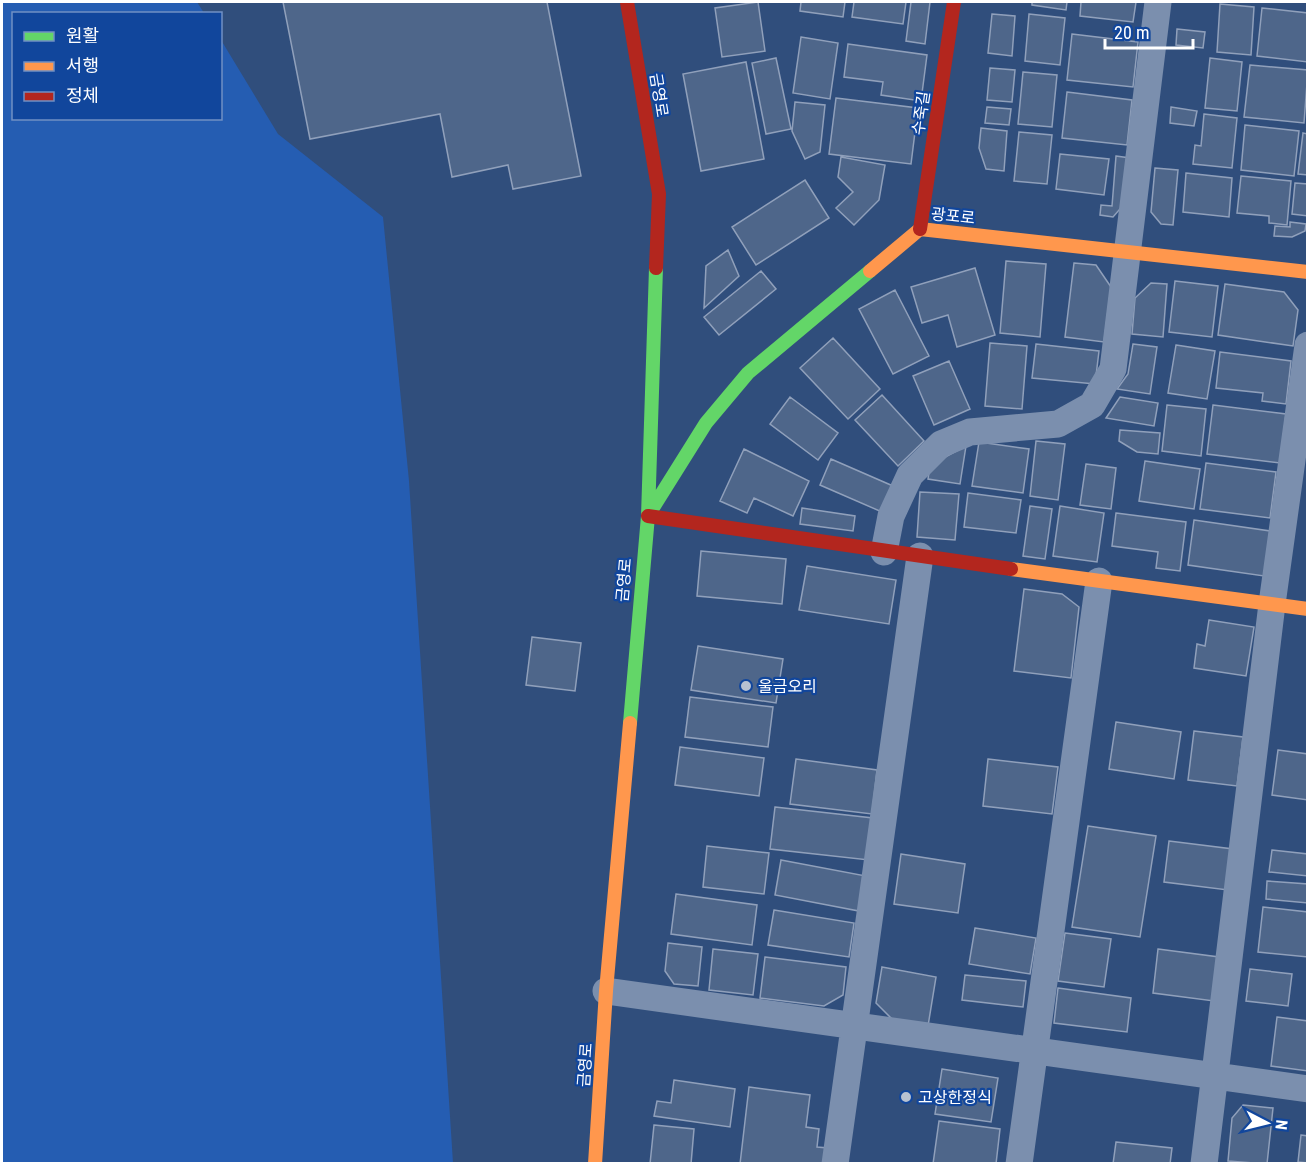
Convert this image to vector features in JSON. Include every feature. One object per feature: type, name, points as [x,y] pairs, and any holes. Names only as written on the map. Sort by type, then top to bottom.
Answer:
[{"type":"street","name":"금영로","points":[[595,1164],[606,991],[648,516],[659,194],[627,2]]},
{"type":"street","name":"수죽길","points":[[920,229],[954,2]]},
{"type":"street","points":[[884,552],[891,516],[910,475],[941,444],[970,432],[1058,424],[1092,405],[1113,369],[1158,2]]},
{"type":"street","name":"광포로","points":[[648,516],[706,423],[748,373],[920,229],[1308,272]]},
{"type":"street","points":[[1204,1164],[1272,604],[1308,345]]},
{"type":"street","points":[[648,516],[884,552],[1308,609]]},
{"type":"street","points":[[835,1164],[920,556]]},
{"type":"street","points":[[1019,1164],[1099,581]]},
{"type":"street","points":[[606,991],[1308,1089]]},
{"type":"shaded area","points":[[2,2],[197,2],[203,12],[12,12],[12,120],[222,120],[222,42],[278,134],[383,217],[409,481],[453,1163],[2,1163]]},
{"type":"building","points":[[283,2],[547,2],[581,176],[513,189],[508,165],[452,177],[440,114],[310,139]]},
{"type":"building","points":[[758,2],[765,51],[722,57],[715,8]]},
{"type":"building","points":[[801,2],[845,2],[843,17],[800,11]]},
{"type":"building","points":[[854,2],[906,2],[903,24],[852,17]]},
{"type":"building","points":[[911,2],[930,2],[925,44],[906,41]]},
{"type":"building","points":[[1032,2],[1067,2],[1066,10],[1032,5]]},
{"type":"building","points":[[1081,2],[1136,2],[1133,22],[1080,16]]},
{"type":"building","points":[[1220,4],[1254,7],[1251,55],[1217,52]]},
{"type":"building","points":[[1262,8],[1308,13],[1308,62],[1257,56]]},
{"type":"building","points":[[992,14],[1015,16],[1012,56],[988,53]]},
{"type":"building","points":[[1029,14],[1065,18],[1060,65],[1025,61]]},
{"type":"building","points":[[1177,29],[1205,32],[1203,48],[1176,45]]},
{"type":"building","points":[[1072,34],[1138,42],[1133,87],[1067,80]]},
{"type":"building","points":[[801,37],[838,43],[830,99],[793,93]]},
{"type":"building","points":[[848,44],[927,55],[921,101],[881,95],[883,82],[844,77]]},
{"type":"building","points":[[776,58],[791,129],[766,134],[752,63]]},
{"type":"building","points":[[1210,58],[1242,62],[1237,111],[1205,108]]},
{"type":"building","points":[[746,62],[764,159],[701,171],[683,74]]},
{"type":"building","points":[[1250,65],[1308,70],[1304,123],[1244,117]]},
{"type":"building","points":[[990,68],[1015,70],[1012,102],[987,100]]},
{"type":"building","points":[[1023,72],[1057,75],[1052,127],[1018,124]]},
{"type":"building","points":[[1067,92],[1132,100],[1127,145],[1062,138]]},
{"type":"building","points":[[836,98],[918,108],[911,164],[829,154]]},
{"type":"building","points":[[795,102],[825,105],[820,152],[805,159],[792,131]]},
{"type":"building","points":[[987,107],[1011,109],[1009,125],[985,123]]},
{"type":"building","points":[[1171,107],[1197,111],[1194,126],[1170,123]]},
{"type":"building","points":[[1204,114],[1237,118],[1232,168],[1193,164],[1195,145],[1201,146]]},
{"type":"building","points":[[1245,125],[1299,131],[1294,176],[1241,170]]},
{"type":"building","points":[[981,128],[1007,131],[1004,171],[986,169],[979,148]]},
{"type":"building","points":[[1019,132],[1052,135],[1047,184],[1014,181]]},
{"type":"building","points":[[1303,133],[1308,134],[1308,175],[1298,174]]},
{"type":"building","points":[[1060,154],[1109,159],[1104,195],[1056,189]]},
{"type":"building","points":[[1116,156],[1130,158],[1127,201],[1113,217],[1100,215],[1101,205],[1112,206]]},
{"type":"building","points":[[841,157],[885,165],[879,200],[854,225],[836,208],[853,192],[838,177]]},
{"type":"building","points":[[1155,168],[1178,170],[1173,225],[1161,224],[1151,212]]},
{"type":"building","points":[[1186,173],[1232,178],[1229,217],[1183,212]]},
{"type":"building","points":[[1241,176],[1291,181],[1287,225],[1269,223],[1269,216],[1237,213]]},
{"type":"building","points":[[805,180],[829,218],[756,265],[732,227]]},
{"type":"building","points":[[1295,183],[1308,184],[1308,216],[1292,214]]},
{"type":"building","points":[[1290,222],[1306,224],[1305,231],[1292,237],[1274,236],[1275,226],[1290,227]]},
{"type":"building","points":[[728,250],[739,276],[704,308],[706,266]]},
{"type":"building","points":[[1006,261],[1046,264],[1040,337],[1000,333]]},
{"type":"building","points":[[1074,263],[1096,265],[1111,287],[1104,342],[1065,337]]},
{"type":"building","points":[[975,268],[995,335],[957,347],[948,315],[922,323],[911,287]]},
{"type":"building","points":[[761,271],[776,289],[719,335],[704,317]]},
{"type":"building","points":[[1175,281],[1218,286],[1212,337],[1169,332]]},
{"type":"building","points":[[1151,283],[1167,284],[1163,337],[1132,334],[1135,298]]},
{"type":"building","points":[[1225,284],[1284,292],[1298,310],[1293,346],[1218,335]]},
{"type":"building","points":[[895,290],[929,356],[893,374],[859,309]]},
{"type":"building","points":[[833,338],[880,389],[848,419],[800,368]]},
{"type":"building","points":[[990,343],[1027,346],[1022,409],[985,406]]},
{"type":"building","points":[[1036,344],[1099,351],[1095,384],[1032,378]]},
{"type":"building","points":[[1133,344],[1157,347],[1150,394],[1117,389],[1128,374]]},
{"type":"building","points":[[1176,345],[1215,351],[1207,399],[1168,393]]},
{"type":"building","points":[[1220,352],[1291,361],[1286,404],[1262,401],[1263,393],[1216,388]]},
{"type":"building","points":[[949,361],[970,409],[934,425],[913,376]]},
{"type":"building","points":[[882,395],[924,441],[898,466],[855,420]]},
{"type":"building","points":[[790,397],[838,433],[818,460],[770,424]]},
{"type":"building","points":[[1120,397],[1158,403],[1154,426],[1106,418]]},
{"type":"building","points":[[1167,405],[1206,409],[1201,456],[1162,451]]},
{"type":"building","points":[[1213,405],[1286,414],[1280,463],[1207,454]]},
{"type":"building","points":[[1120,430],[1160,433],[1158,454],[1137,452],[1119,441]]},
{"type":"building","points":[[1036,441],[1065,444],[1058,500],[1030,496]]},
{"type":"building","points":[[979,442],[1029,449],[1023,493],[972,486]]},
{"type":"building","points":[[966,446],[960,484],[928,479],[930,465]]},
{"type":"building","points":[[744,449],[809,481],[793,516],[754,498],[747,513],[720,501]]},
{"type":"building","points":[[831,459],[893,486],[882,512],[820,485]]},
{"type":"building","points":[[1145,461],[1200,469],[1194,509],[1139,501]]},
{"type":"building","points":[[1206,463],[1276,472],[1270,518],[1200,509]]},
{"type":"building","points":[[1086,464],[1116,468],[1111,509],[1080,505]]},
{"type":"building","points":[[920,492],[959,494],[955,540],[917,537]]},
{"type":"building","points":[[968,493],[1021,500],[1016,533],[964,527]]},
{"type":"building","points":[[1030,506],[1052,509],[1045,559],[1023,556]]},
{"type":"building","points":[[1060,506],[1104,513],[1097,562],[1053,556]]},
{"type":"building","points":[[802,508],[855,516],[853,531],[800,524]]},
{"type":"building","points":[[1116,513],[1186,522],[1180,571],[1156,568],[1158,552],[1112,546]]},
{"type":"building","points":[[1194,520],[1270,531],[1264,576],[1188,565]]},
{"type":"building","points":[[701,551],[786,559],[782,604],[697,596]]},
{"type":"building","points":[[807,566],[896,580],[889,624],[799,610]]},
{"type":"building","points":[[1024,589],[1062,594],[1079,607],[1071,678],[1014,671]]},
{"type":"building","points":[[1209,620],[1254,627],[1246,676],[1194,668],[1197,644],[1205,646]]},
{"type":"building","points":[[532,637],[581,643],[575,691],[526,685]]},
{"type":"building","points":[[698,646],[783,659],[776,703],[691,690]]},
{"type":"building","points":[[690,697],[773,707],[768,747],[685,737]]},
{"type":"building","points":[[1116,722],[1181,732],[1174,779],[1109,769]]},
{"type":"building","points":[[1194,731],[1243,737],[1237,786],[1188,780]]},
{"type":"building","points":[[680,747],[764,758],[759,796],[675,785]]},
{"type":"building","points":[[1278,750],[1308,754],[1308,800],[1272,795]]},
{"type":"building","points":[[796,759],[877,770],[872,814],[790,804]]},
{"type":"building","points":[[988,759],[1058,767],[1052,814],[983,806]]},
{"type":"building","points":[[775,807],[873,818],[869,860],[770,849]]},
{"type":"building","points":[[1088,826],[1156,836],[1140,937],[1072,927]]},
{"type":"building","points":[[1169,841],[1233,849],[1228,890],[1164,882]]},
{"type":"building","points":[[707,846],[769,853],[764,894],[703,887]]},
{"type":"building","points":[[1272,850],[1308,854],[1308,876],[1269,872]]},
{"type":"building","points":[[901,854],[965,864],[958,913],[894,904]]},
{"type":"building","points":[[781,860],[866,876],[859,911],[775,895]]},
{"type":"building","points":[[1267,881],[1308,884],[1308,903],[1266,899]]},
{"type":"building","points":[[676,894],[757,905],[752,945],[671,934]]},
{"type":"building","points":[[1263,907],[1308,912],[1308,957],[1258,952]]},
{"type":"building","points":[[774,910],[854,923],[849,957],[768,945]]},
{"type":"building","points":[[975,928],[1036,938],[1030,974],[969,964]]},
{"type":"building","points":[[1065,933],[1111,939],[1104,987],[1058,981]]},
{"type":"building","points":[[668,943],[702,947],[698,986],[674,984],[665,971]]},
{"type":"building","points":[[713,949],[758,954],[753,995],[709,990]]},
{"type":"building","points":[[1158,949],[1219,957],[1214,1001],[1153,993]]},
{"type":"building","points":[[765,957],[846,967],[843,995],[824,1006],[760,998]]},
{"type":"building","points":[[882,967],[936,977],[928,1026],[894,1021],[876,1003]]},
{"type":"building","points":[[1250,969],[1292,974],[1288,1006],[1246,1001]]},
{"type":"building","points":[[965,975],[1026,981],[1023,1007],[962,1000]]},
{"type":"building","points":[[1058,988],[1131,998],[1127,1032],[1054,1023]]},
{"type":"building","points":[[1277,1017],[1308,1021],[1308,1071],[1271,1066]]},
{"type":"building","points":[[942,1069],[998,1078],[991,1122],[935,1114]]},
{"type":"building","points":[[674,1080],[735,1089],[730,1127],[654,1116],[657,1101],[671,1103]]},
{"type":"building","points":[[749,1087],[810,1095],[806,1127],[819,1129],[817,1147],[828,1148],[826,1164],[740,1164]]},
{"type":"building","points":[[1243,1105],[1273,1108],[1267,1164],[1228,1161],[1232,1118]]},
{"type":"building","points":[[939,1121],[1000,1129],[996,1164],[933,1164]]},
{"type":"building","points":[[654,1125],[694,1129],[691,1164],[650,1164]]},
{"type":"building","points":[[1301,1135],[1308,1136],[1308,1163],[1298,1162]]},
{"type":"building","points":[[1116,1142],[1172,1148],[1170,1164],[1113,1164]]},
{"type":"traffic: fast","points":[[630,723],[648,516],[656,268]]},
{"type":"traffic: fast","points":[[649,514],[706,423],[748,373],[870,271]]},
{"type":"traffic: slow","points":[[870,271],[920,229],[1308,272]]},
{"type":"traffic: slow","points":[[1011,569],[1308,609]]},
{"type":"traffic: slow","points":[[595,1164],[606,991],[630,723]]},
{"type":"traffic: jam","points":[[627,2],[659,194],[656,268]]},
{"type":"traffic: jam","points":[[920,229],[954,2]]},
{"type":"traffic: jam","points":[[648,516],[1011,569]]},
{"type":"place","name":"울금오리","points":[[746,686]]},
{"type":"place","name":"고상한정식","points":[[906,1097]]}]
